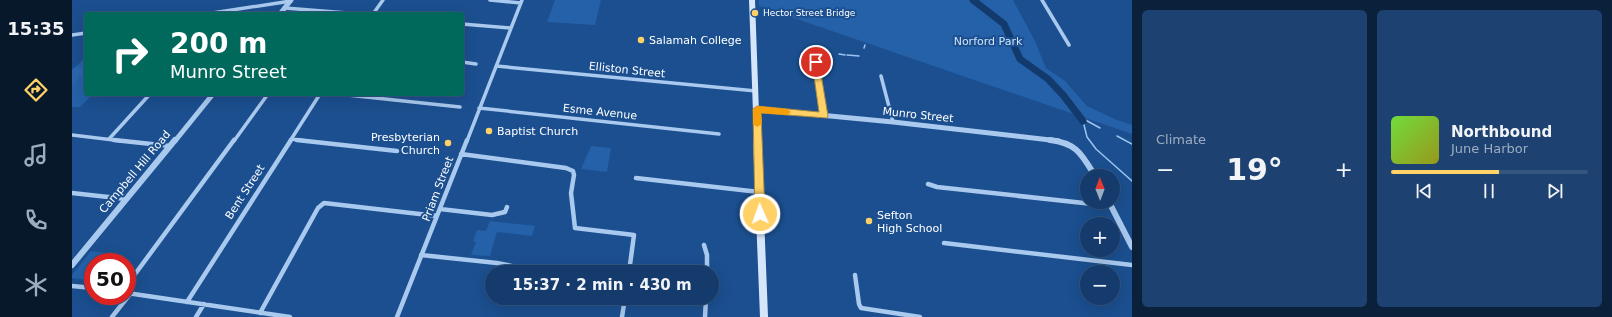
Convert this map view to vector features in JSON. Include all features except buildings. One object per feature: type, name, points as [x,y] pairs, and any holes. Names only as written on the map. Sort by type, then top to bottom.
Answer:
[{"type":"main road","points":[[752,0],[764,317]]},
{"type":"street","points":[[282,12],[291,0]]},
{"type":"street","points":[[228,12],[291,0]]},
{"type":"street","points":[[374,12],[383,0]]},
{"type":"street","points":[[490,0],[521,1]]},
{"type":"street","points":[[1042,0],[1069,45]]},
{"type":"street","name":"Priam Street","points":[[398,317],[521,1]]},
{"type":"street","points":[[285,8],[319,12]]},
{"type":"street","points":[[464,24],[511,28]]},
{"type":"street","points":[[72,35],[84,33]]},
{"type":"street","points":[[464,62],[476,64]]},
{"type":"street","points":[[816,62],[824,116]]},
{"type":"street","name":"Elliston Street","points":[[496,66],[756,91]]},
{"type":"street","points":[[881,76],[893,122]]},
{"type":"street","points":[[109,139],[148,96]]},
{"type":"street","name":"Campbell Hill Road","points":[[73,265],[211,96]]},
{"type":"street","points":[[136,273],[267,96]]},
{"type":"street","name":"Bent Street","points":[[187,302],[319,96]]},
{"type":"street","points":[[357,96],[460,107]]},
{"type":"street","name":"Esme Avenue","points":[[479,108],[719,134]]},
{"type":"street","name":"Munro Street","points":[[757,109],[1062,140],[1075,146],[1083,155],[1091,169]]},
{"type":"street","points":[[72,135],[171,146]]},
{"type":"street","points":[[291,139],[397,151]]},
{"type":"street","points":[[461,154],[571,169],[574,175],[571,193],[575,228],[634,235],[630,265]]},
{"type":"street","points":[[636,178],[760,192]]},
{"type":"street","points":[[928,184],[937,187],[1080,201]]},
{"type":"street","points":[[72,193],[127,199]]},
{"type":"street","points":[[260,313],[318,208],[324,203],[437,216]]},
{"type":"street","points":[[440,209],[495,215],[504,212],[507,207]]},
{"type":"street","points":[[1113,209],[1132,247]]},
{"type":"street","points":[[944,244],[1132,265]]},
{"type":"street","points":[[704,245],[708,255],[707,265]]},
{"type":"street","points":[[421,255],[489,261],[513,265]]},
{"type":"street","points":[[855,275],[859,304],[861,308],[920,317]]},
{"type":"street","points":[[72,283],[84,287]]},
{"type":"street","points":[[72,286],[84,287]]},
{"type":"street","points":[[136,294],[290,317]]},
{"type":"street","points":[[196,317],[204,304]]},
{"type":"street","points":[[112,317],[120,305]]},
{"type":"street","points":[[622,317],[624,305]]},
{"type":"street","points":[[706,305],[706,317]]},
{"type":"green space","points":[[555,0],[601,0],[595,25],[547,22]]},
{"type":"green space","name":"Norford Park","points":[[759,0],[1013,0],[1035,41],[1046,68],[1065,81],[1087,106],[1117,120],[1132,125],[1132,134],[759,6]]},
{"type":"green space","points":[[84,59],[84,96],[91,96],[80,107],[72,107],[72,70]]},
{"type":"green space","points":[[591,146],[611,148],[607,172],[581,169]]},
{"type":"green space","points":[[490,221],[535,226],[532,236],[497,232],[490,256],[471,255],[476,242],[473,241],[477,230],[486,231]]},
{"type":"green space","points":[[91,251],[106,253],[89,253]]},
{"type":"green space","points":[[84,260],[84,280],[72,278],[72,275]]},
{"type":"waterway","points":[[973,0],[1004,24],[1020,59],[1048,79],[1063,95],[1083,121]]},
{"type":"waterway","points":[[839,54],[845,55]]},
{"type":"waterway","points":[[847,55],[859,56]]},
{"type":"waterway","points":[[1080,117],[1100,128]]},
{"type":"waterway","points":[[1083,121],[1087,137],[1096,149],[1132,181]]},
{"type":"waterway","points":[[1117,136],[1132,144]]},
{"type":"slow traffic","points":[[757,124],[757,109],[787,112]]},
{"type":"place","name":"Hector Street Bridge","points":[[755,13]]},
{"type":"place","name":"Salamah College","points":[[641,40]]},
{"type":"place","name":"Baptist Church","points":[[489,131]]},
{"type":"place","name":"Presbyterian Church","points":[[448,143]]},
{"type":"place","name":"Sefton High School","points":[[869,221]]},
{"type":"route","points":[[760,214],[757,109],[824,116],[816,62]]}]
